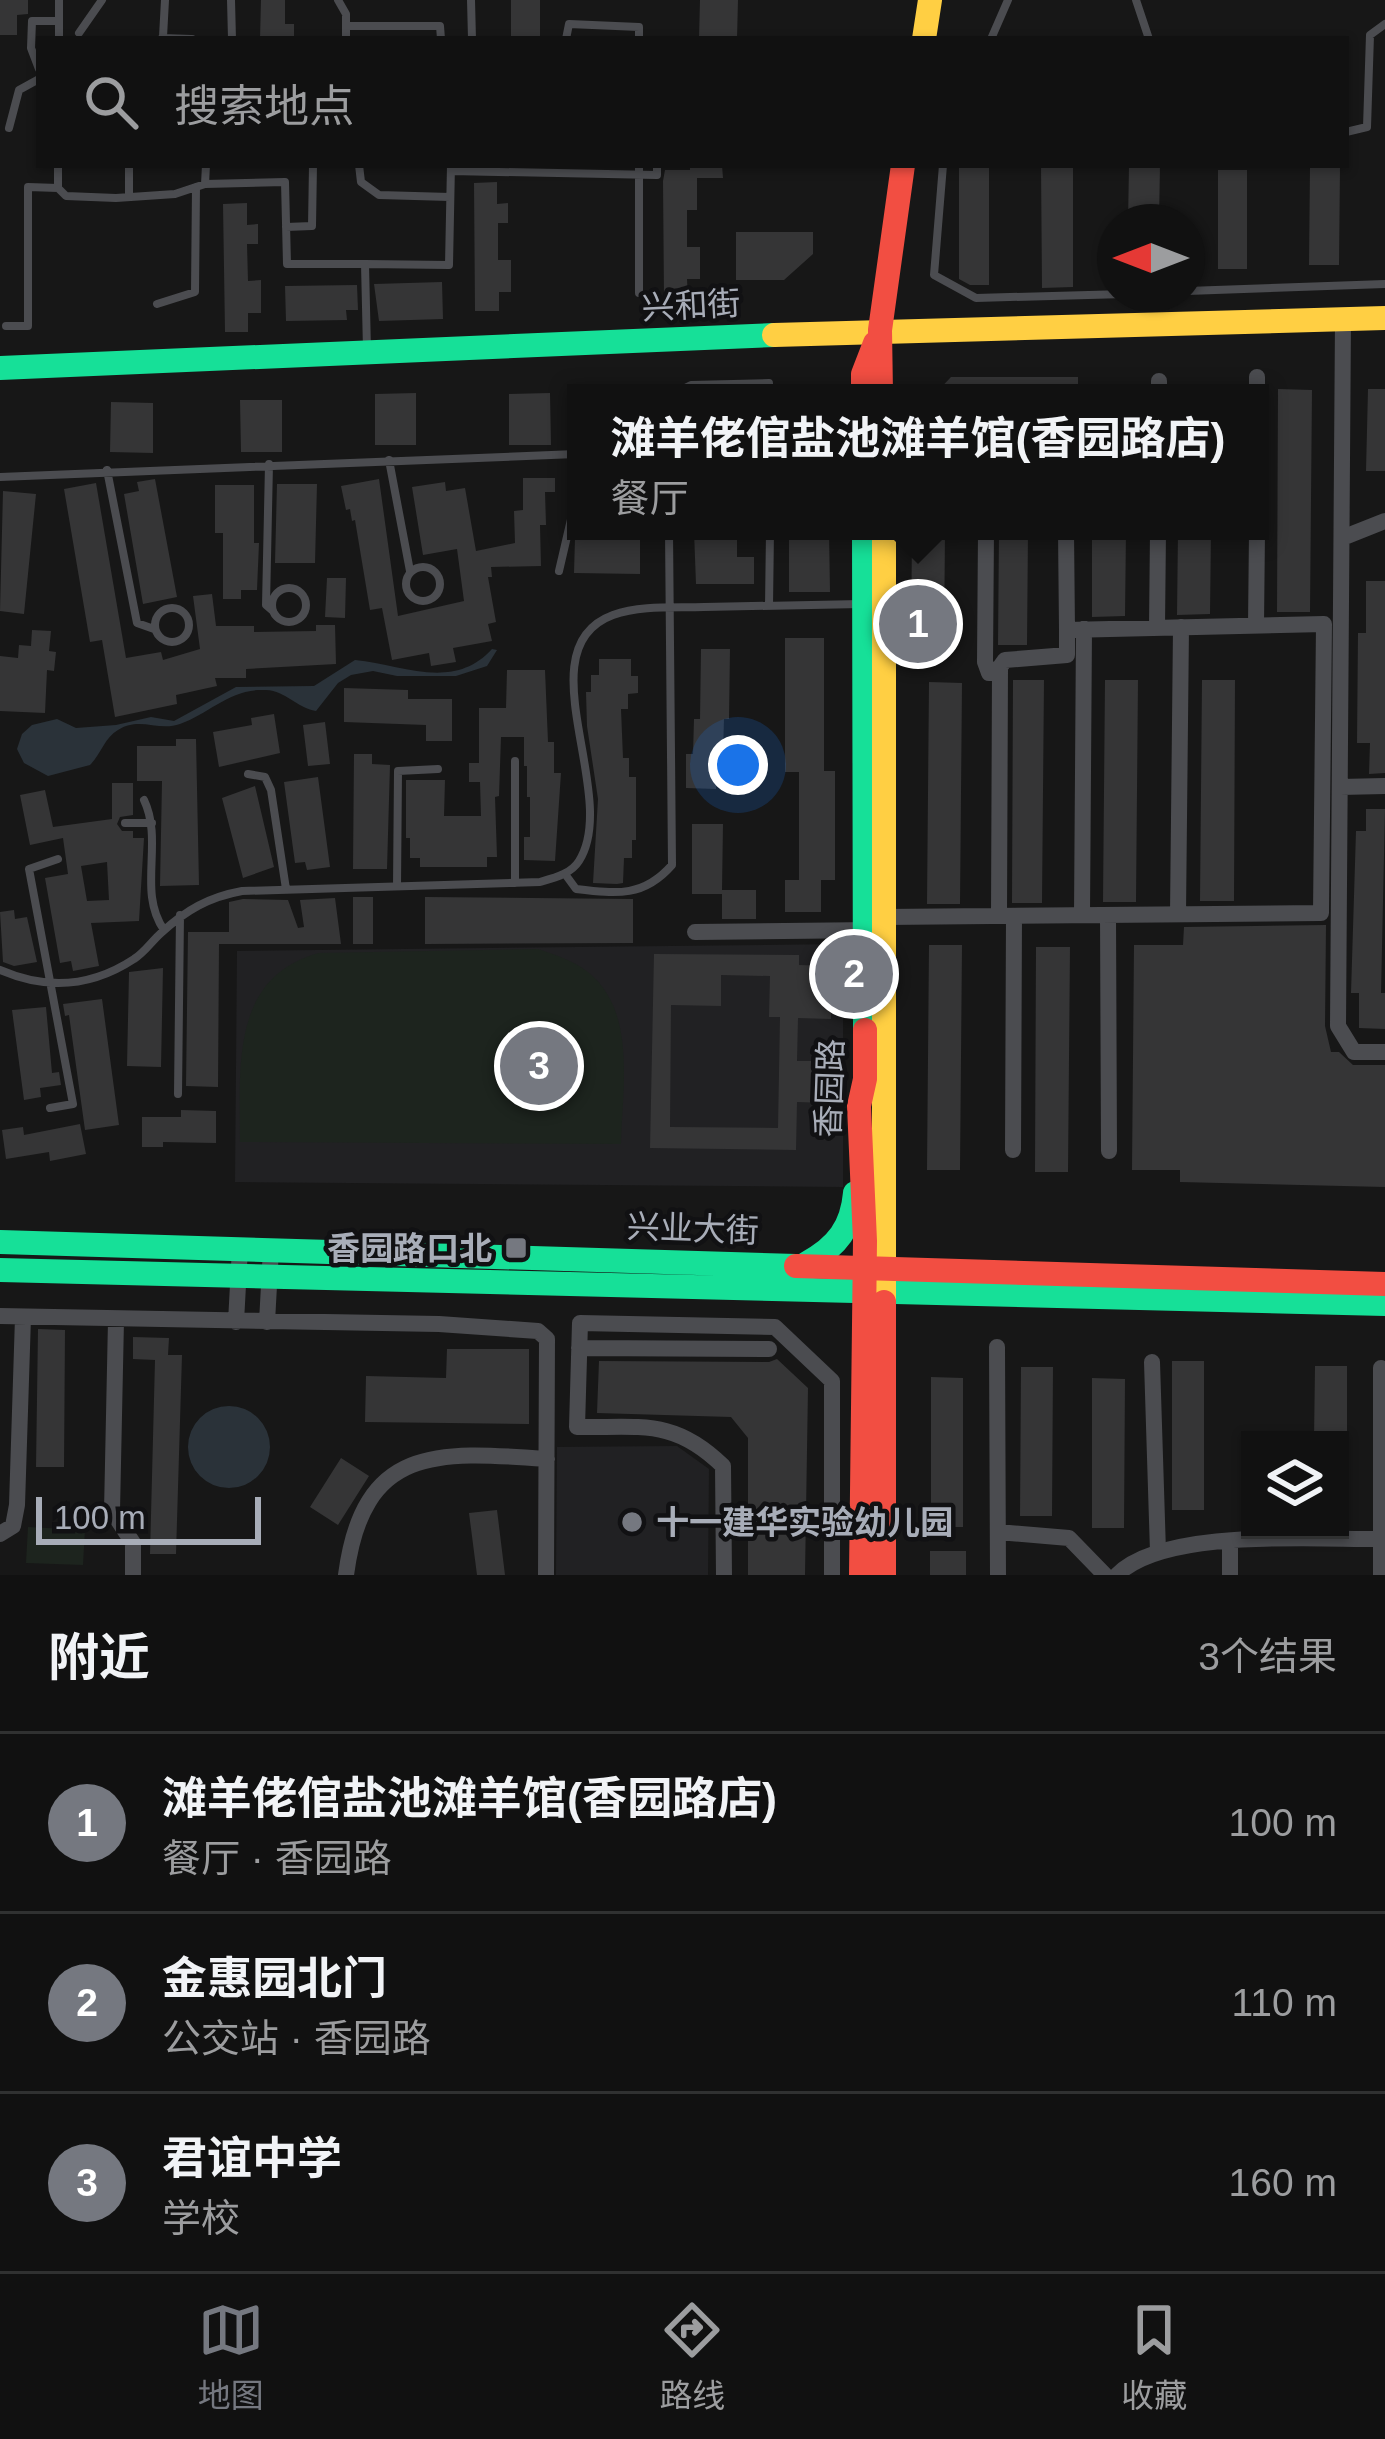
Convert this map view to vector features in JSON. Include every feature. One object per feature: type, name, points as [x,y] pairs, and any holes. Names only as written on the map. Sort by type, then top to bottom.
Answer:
[{"type":"street","points":[[924,36],[930,0]]},
{"type":"street","points":[[881,384],[880,329],[903,168]]},
{"type":"street","name":"兴和街","points":[[0,368],[880,329],[1385,318]]},
{"type":"street","points":[[1343,319],[1339,1026],[1354,1052],[1385,1052]]},
{"type":"street","points":[[863,384],[880,329]]},
{"type":"street","points":[[1342,538],[1385,521]]},
{"type":"street","name":"香园路","points":[[864,540],[878,926],[859,1106],[860,1162],[865,1172],[874,1266]]},
{"type":"street","name":"香园路","points":[[884,540],[874,1266],[884,1575]]},
{"type":"street","points":[[986,540],[985,662],[988,673],[1000,673]]},
{"type":"street","points":[[1067,540],[1075,629],[1082,916]]},
{"type":"street","points":[[1157,627],[1158,540]]},
{"type":"street","points":[[1256,626],[1257,540]]},
{"type":"street","points":[[695,932],[1006,916],[1321,913],[1324,624],[1075,629]]},
{"type":"street","points":[[1178,914],[1181,627]]},
{"type":"street","points":[[1012,1150],[1000,673],[1005,659],[1067,655],[1075,629]]},
{"type":"street","points":[[1340,787],[1385,786]]},
{"type":"street","points":[[1108,915],[1109,1151]]},
{"type":"street","points":[[805,1264],[824,1255],[845,1233],[860,1162]]},
{"type":"street","name":"兴业大街","points":[[0,1242],[1385,1284]]},
{"type":"street","points":[[236,1322],[240,1248]]},
{"type":"street","points":[[267,1322],[271,1249]]},
{"type":"street","name":"兴业大街","points":[[0,1270],[1385,1304]]},
{"type":"street","name":"香园路","points":[[862,1575],[874,1293]]},
{"type":"street","points":[[0,1316],[439,1324],[538,1331],[547,1339],[546,1575]]},
{"type":"street","points":[[0,1534],[13,1526],[17,1505],[23,1317]]},
{"type":"street","points":[[116,1320],[112,1511],[133,1543],[133,1575]]},
{"type":"street","points":[[724,1575],[723,1466],[699,1442],[667,1429],[577,1426],[580,1323],[775,1327],[832,1381],[832,1575]]},
{"type":"street","points":[[997,1347],[998,1575]]},
{"type":"street","points":[[579,1348],[769,1349]]},
{"type":"street","points":[[1152,1362],[1158,1552]]},
{"type":"street","points":[[1381,1368],[1381,1575]]},
{"type":"street","points":[[346,1575],[351,1538],[365,1505],[384,1478],[425,1460],[461,1456],[547,1459]]},
{"type":"street","points":[[998,1532],[1069,1538],[1105,1575]]},
{"type":"street","points":[[1117,1575],[1158,1552],[1197,1542],[1384,1540]]},
{"type":"street","points":[[1230,1542],[1230,1575]]},
{"type":"lane","points":[[59,0],[59,30]]},
{"type":"lane","points":[[36,61],[31,48],[32,21],[80,36],[102,0]]},
{"type":"lane","points":[[162,36],[165,0]]},
{"type":"lane","points":[[231,0],[232,36]]},
{"type":"lane","points":[[338,0],[346,14],[346,36]]},
{"type":"lane","points":[[471,0],[472,36]]},
{"type":"lane","points":[[992,36],[1008,0]]},
{"type":"lane","points":[[1136,0],[1147,36]]},
{"type":"lane","points":[[567,36],[569,24],[639,27],[639,36]]},
{"type":"lane","points":[[1349,131],[1367,127],[1370,35],[1385,24]]},
{"type":"lane","points":[[346,26],[440,26],[441,36]]},
{"type":"lane","points":[[9,128],[19,90],[36,81]]},
{"type":"lane","points":[[58,168],[58,188]]},
{"type":"lane","points":[[129,168],[129,197]]},
{"type":"lane","points":[[157,304],[195,292],[205,168]]},
{"type":"lane","points":[[286,226],[312,226],[313,168]]},
{"type":"lane","points":[[359,168],[361,182],[379,195],[450,197]]},
{"type":"lane","points":[[6,326],[28,326],[28,187],[58,188],[66,196],[129,197],[175,194],[201,185],[285,182],[287,264],[448,265],[451,168],[639,169],[639,293]]},
{"type":"lane","points":[[944,168],[934,275],[976,298],[1097,295]]},
{"type":"lane","points":[[365,264],[367,352]]},
{"type":"lane","points":[[1205,290],[1385,284]]},
{"type":"lane","points":[[730,384],[770,384]]},
{"type":"lane","points":[[0,477],[567,454]]},
{"type":"lane","points":[[389,460],[410,571],[405,581],[411,597],[428,601],[437,594],[436,572],[421,566],[410,571]]},
{"type":"lane","points":[[269,464],[266,605],[283,621],[294,622],[306,610],[298,590],[281,589],[273,597],[273,611]]},
{"type":"lane","points":[[106,470],[137,622],[154,629],[160,639],[177,642],[189,630],[188,619],[181,610],[164,609],[154,629]]},
{"type":"lane","points":[[559,571],[567,537]]},
{"type":"lane","points":[[565,874],[576,889],[636,890],[654,886],[672,865],[669,540]]},
{"type":"lane","points":[[769,606],[770,540]]},
{"type":"lane","points":[[0,970],[51,986],[91,978],[135,959],[180,915],[212,897],[242,890],[540,882],[565,874],[579,861],[587,836],[587,784],[573,675],[575,647],[587,629],[614,614],[669,608],[885,604]]},
{"type":"lane","points":[[515,761],[515,883]]},
{"type":"lane","points":[[398,886],[398,771],[438,769]]},
{"type":"lane","points":[[248,774],[265,777],[271,790],[286,889]]},
{"type":"lane","points":[[144,800],[152,823],[152,913],[164,930]]},
{"type":"lane","points":[[125,823],[152,823]]},
{"type":"lane","points":[[50,1108],[73,1104],[28,869],[58,860]]},
{"type":"lane","points":[[178,1094],[180,915]]},
{"type":"shaded area","points":[[497,650],[487,666],[456,676],[373,671],[351,675],[338,683],[316,711],[273,691],[253,690],[180,724],[126,726],[110,737],[90,765],[48,776],[24,763],[17,749],[22,734],[32,725],[57,719],[76,728],[151,717],[174,721],[236,687],[314,686],[355,660],[444,672],[477,662]]},
{"type":"shaded area","points":[[843,944],[843,1187],[235,1182],[237,951]]},
{"type":"shaded area","points":[[538,949],[589,973],[614,1009],[623,1053],[621,1144],[240,1142],[246,1029],[269,982],[290,965],[319,953]]},
{"type":"shaded area","points":[[229,1406],[258,1418],[270,1447],[258,1476],[229,1488],[200,1476],[188,1447],[200,1418]]},
{"type":"shaded area","name":"十一建华实验幼儿园","points":[[677,1446],[709,1469],[708,1575],[556,1575],[557,1447]]},
{"type":"shaded area","points":[[28,1527],[85,1530],[83,1565],[26,1563]]},
{"type":"building","points":[[0,0],[28,0],[28,14],[17,15],[17,35],[0,35]]},
{"type":"building","points":[[261,0],[285,0],[285,24],[294,24],[294,36],[260,36]]},
{"type":"building","points":[[511,0],[540,0],[540,36],[511,36]]},
{"type":"building","points":[[700,0],[738,0],[737,36],[699,36]]},
{"type":"building","points":[[722,168],[723,178],[697,178],[697,210],[687,210],[687,247],[700,247],[700,279],[687,279],[688,298],[664,298],[665,170]]},
{"type":"building","points":[[959,168],[989,168],[989,285],[970,285],[959,279]]},
{"type":"building","points":[[1041,168],[1073,168],[1073,287],[1042,288]]},
{"type":"building","points":[[1129,168],[1160,168],[1159,204],[1128,204]]},
{"type":"building","points":[[1310,168],[1340,168],[1339,265],[1309,265]]},
{"type":"building","points":[[1218,170],[1247,170],[1247,269],[1218,269]]},
{"type":"building","points":[[497,182],[497,204],[508,203],[508,223],[498,223],[498,260],[511,260],[511,292],[499,292],[499,311],[475,311],[474,183]]},
{"type":"building","points":[[247,203],[247,225],[258,224],[258,244],[247,244],[248,281],[261,280],[261,313],[248,313],[248,332],[225,332],[223,204]]},
{"type":"building","points":[[736,232],[813,232],[813,254],[784,280],[736,280]]},
{"type":"building","points":[[442,282],[443,319],[379,321],[374,284]]},
{"type":"building","points":[[357,285],[358,310],[346,310],[347,320],[286,321],[285,286]]},
{"type":"building","points":[[951,377],[1078,377],[1078,384],[944,384]]},
{"type":"building","points":[[1278,389],[1312,390],[1310,612],[1277,612]]},
{"type":"building","points":[[1368,389],[1385,389],[1385,471],[1366,471]]},
{"type":"building","points":[[416,393],[416,445],[375,445],[375,394]]},
{"type":"building","points":[[550,393],[551,445],[509,445],[509,394]]},
{"type":"building","points":[[240,400],[282,400],[282,452],[241,452]]},
{"type":"building","points":[[111,402],[153,403],[153,453],[110,452]]},
{"type":"building","points":[[523,478],[555,478],[555,492],[545,492],[541,566],[491,567],[492,577],[488,577],[496,622],[488,624],[492,641],[453,648],[456,662],[431,666],[429,653],[392,660],[382,608],[370,610],[355,520],[350,509],[346,510],[341,486],[379,479],[398,616],[464,601],[457,549],[423,555],[412,487],[445,482],[446,491],[465,488],[476,551],[515,543],[514,511],[523,510]]},
{"type":"building","points":[[155,479],[177,597],[143,604],[124,494],[139,491],[137,482]]},
{"type":"building","points":[[96,483],[126,658],[161,652],[163,660],[200,649],[193,596],[212,594],[216,626],[254,626],[254,632],[316,631],[316,625],[335,625],[336,664],[246,669],[246,678],[215,678],[217,686],[176,695],[177,704],[115,717],[102,640],[90,642],[64,489]]},
{"type":"building","points":[[277,484],[317,484],[315,563],[275,563]]},
{"type":"building","points":[[215,485],[254,485],[257,590],[241,590],[241,599],[223,599],[223,533],[215,533]]},
{"type":"building","points":[[3,491],[36,494],[24,614],[0,611]]},
{"type":"building","points":[[575,540],[640,540],[640,574],[574,573]]},
{"type":"building","points":[[694,540],[737,540],[737,557],[754,557],[754,584],[696,584]]},
{"type":"building","points":[[789,540],[829,540],[830,592],[789,592]]},
{"type":"building","points":[[912,540],[945,540],[944,644],[911,643]]},
{"type":"building","points":[[999,540],[1028,540],[1027,645],[998,645]]},
{"type":"building","points":[[1092,540],[1126,540],[1125,616],[1092,617]]},
{"type":"building","points":[[1178,540],[1211,540],[1210,614],[1177,615]]},
{"type":"building","points":[[327,578],[346,578],[345,618],[325,617]]},
{"type":"building","points":[[1366,581],[1385,581],[1385,773],[1369,774],[1370,743],[1357,743],[1358,633],[1366,633]]},
{"type":"building","points":[[32,630],[51,631],[49,651],[56,652],[54,671],[47,670],[45,713],[0,711],[0,656],[18,658],[19,645],[31,646]]},
{"type":"building","points":[[785,638],[824,638],[824,771],[835,771],[835,880],[821,880],[821,912],[785,912],[785,880],[799,880],[799,772],[785,772]]},
{"type":"building","points":[[701,649],[730,649],[729,719],[724,719],[723,755],[717,755],[716,789],[686,788],[686,754],[693,754],[694,719],[700,719]]},
{"type":"building","points":[[599,659],[631,659],[631,676],[638,676],[638,693],[628,694],[628,709],[621,709],[623,758],[629,758],[629,777],[636,777],[636,840],[632,840],[632,858],[624,858],[623,883],[617,884],[593,883],[598,799],[586,692],[591,692],[591,675],[599,675]]},
{"type":"building","points":[[507,670],[545,670],[548,742],[554,742],[554,773],[561,773],[555,861],[524,860],[524,837],[530,837],[530,797],[524,737],[501,737],[499,796],[495,797],[497,857],[487,857],[487,867],[420,867],[420,858],[410,858],[410,838],[406,838],[406,780],[445,780],[444,816],[481,816],[480,782],[469,782],[469,763],[479,763],[479,708],[506,708]]},
{"type":"building","points":[[1013,680],[1044,680],[1042,903],[1012,903]]},
{"type":"building","points":[[1105,680],[1138,680],[1136,902],[1103,902]]},
{"type":"building","points":[[1202,680],[1235,680],[1234,901],[1200,901]]},
{"type":"building","points":[[929,682],[962,683],[960,904],[927,904]]},
{"type":"building","points":[[344,688],[408,690],[408,699],[452,699],[452,741],[426,741],[426,725],[344,722]]},
{"type":"building","points":[[274,714],[280,753],[219,767],[213,732],[252,725],[251,718]]},
{"type":"building","points":[[325,722],[330,764],[308,766],[303,725]]},
{"type":"building","points":[[176,739],[196,739],[199,885],[160,886],[162,781],[137,781],[137,746],[176,746]]},
{"type":"building","points":[[354,754],[372,754],[372,764],[390,765],[387,869],[353,869]]},
{"type":"building","points":[[318,777],[330,867],[307,870],[305,862],[295,863],[284,782]]},
{"type":"building","points":[[112,783],[133,783],[133,815],[120,817],[117,824],[122,831],[133,831],[133,838],[144,838],[139,921],[91,923],[99,966],[73,971],[71,961],[60,963],[45,878],[68,874],[63,838],[30,845],[20,795],[45,790],[53,827],[112,819]],"holes":[[[107,862],[109,900],[87,901],[81,866]]]},
{"type":"building","points":[[255,786],[274,867],[243,878],[222,798]]},
{"type":"building","points":[[1366,809],[1385,809],[1381,993],[1385,993],[1385,1029],[1359,1028],[1359,993],[1351,993],[1356,831],[1366,831]]},
{"type":"building","points":[[692,824],[723,824],[722,890],[756,890],[756,919],[722,919],[722,894],[692,894]]},
{"type":"building","points":[[353,897],[373,897],[373,944],[353,944]]},
{"type":"building","points":[[425,897],[633,899],[633,943],[425,944]]},
{"type":"building","points":[[335,898],[341,944],[219,944],[218,1087],[186,1086],[188,932],[229,932],[229,902],[243,899],[288,900],[298,928],[304,927],[300,900]]},
{"type":"building","points":[[14,910],[15,919],[27,917],[37,962],[14,966],[3,962],[0,912]]},
{"type":"building","points":[[1326,925],[1325,1026],[1331,1052],[1339,1052],[1353,1065],[1385,1065],[1385,1187],[1180,1182],[1180,1170],[1132,1170],[1134,945],[1183,945],[1184,927]]},
{"type":"building","points":[[929,945],[962,945],[960,1170],[927,1170]]},
{"type":"building","points":[[1036,947],[1070,947],[1068,1172],[1035,1172]]},
{"type":"building","points":[[654,954],[799,955],[799,965],[832,966],[831,1019],[798,1018],[797,1061],[830,1061],[829,1103],[797,1102],[796,1150],[650,1148]],"holes":[[[721,975],[770,976],[769,1017],[780,1017],[778,1128],[670,1127],[671,1005],[721,1006]]]},
{"type":"building","points":[[163,968],[161,1067],[127,1066],[129,972]]},
{"type":"building","points":[[102,999],[119,1125],[85,1130],[69,1015],[65,1016],[63,1004]]},
{"type":"building","points":[[46,1007],[52,1073],[59,1072],[61,1085],[40,1088],[41,1097],[24,1100],[12,1010]]},
{"type":"building","points":[[181,1110],[216,1111],[216,1143],[163,1142],[163,1147],[142,1147],[142,1117],[181,1117]]},
{"type":"building","points":[[80,1124],[86,1154],[50,1161],[49,1152],[6,1159],[2,1130],[23,1127],[24,1135]]},
{"type":"building","points":[[38,1329],[65,1330],[64,1467],[36,1467]]},
{"type":"building","points":[[133,1337],[169,1338],[168,1355],[182,1355],[176,1554],[150,1554],[155,1360],[133,1359]]},
{"type":"building","points":[[447,1349],[529,1349],[529,1424],[365,1422],[366,1376],[446,1378]]},
{"type":"building","points":[[777,1359],[808,1388],[805,1575],[748,1575],[748,1438],[731,1417],[597,1413],[599,1361]]},
{"type":"building","points":[[1172,1361],[1204,1361],[1204,1510],[1172,1510]]},
{"type":"building","points":[[1315,1366],[1347,1366],[1347,1431],[1314,1431]]},
{"type":"building","points":[[1021,1367],[1053,1367],[1052,1516],[1020,1516]]},
{"type":"building","points":[[931,1377],[963,1378],[963,1527],[931,1527]]},
{"type":"building","points":[[1092,1378],[1125,1379],[1124,1528],[1092,1528]]},
{"type":"building","points":[[341,1458],[369,1476],[338,1525],[310,1507]]},
{"type":"building","points":[[497,1510],[505,1575],[477,1575],[469,1513]]},
{"type":"building","points":[[930,1551],[966,1551],[966,1575],[930,1575]]},
{"type":"traffic: fast","points":[[0,368],[774,335]]},
{"type":"traffic: fast","points":[[864,540],[865,1030]]},
{"type":"traffic: fast","points":[[807,1263],[841,1235],[855,1193]]},
{"type":"traffic: fast","points":[[0,1242],[796,1266]]},
{"type":"traffic: fast","points":[[0,1270],[1385,1304]]},
{"type":"traffic: slow","points":[[924,36],[930,0]]},
{"type":"traffic: slow","points":[[774,335],[1385,318]]},
{"type":"traffic: slow","points":[[884,540],[884,1302]]},
{"type":"traffic: jam","points":[[881,384],[880,330],[903,168]]},
{"type":"traffic: jam","points":[[863,384],[875,343]]},
{"type":"traffic: jam","points":[[861,1575],[865,1241],[859,1106],[865,1079],[865,1030]]},
{"type":"traffic: jam","points":[[796,1266],[1385,1284]]},
{"type":"traffic: jam","points":[[884,1302],[884,1575]]},
{"type":"place","name":"滩羊佬倌盐池滩羊馆(香园路店)","points":[[918,624]]},
{"type":"place","name":"金惠园北门","points":[[854,974]]},
{"type":"place","name":"君谊中学","points":[[539,1066]]},
{"type":"place","name":"香园路口北","points":[[516,1248]]},
{"type":"place","name":"十一建华实验幼儿园","points":[[632,1522]]}]
